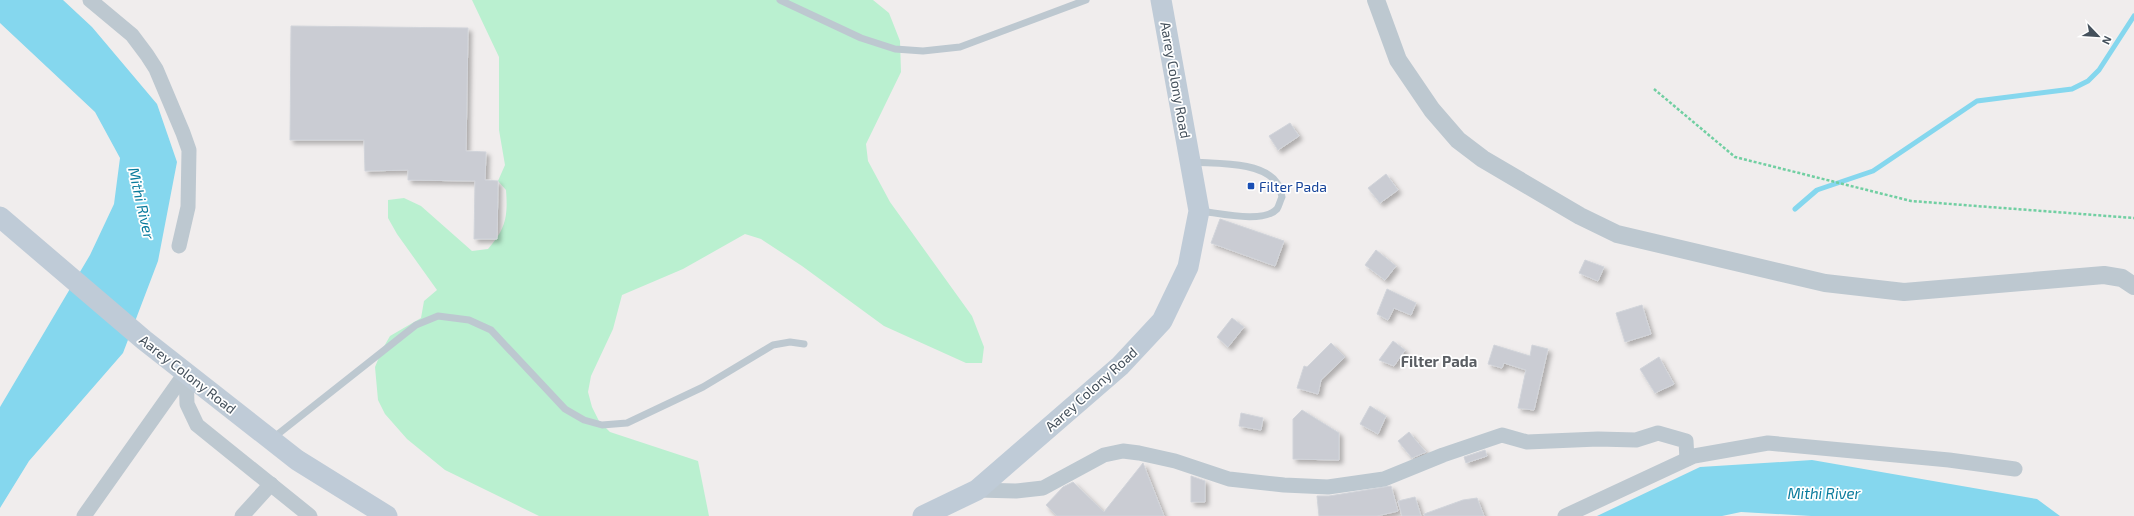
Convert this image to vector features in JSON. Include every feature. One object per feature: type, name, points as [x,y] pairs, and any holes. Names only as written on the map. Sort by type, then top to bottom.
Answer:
[{"type":"main road","name":"Aarey Colony Road","points":[[923,516],[977,490],[1120,366],[1162,321],[1188,266],[1198,211],[1160,0]]},
{"type":"main road","name":"Aarey Colony Road","points":[[0,217],[144,340],[272,440],[298,460],[387,516]]},
{"type":"street","points":[[90,0],[132,34],[147,55],[159,74],[183,133],[189,150],[188,207],[179,246]]},
{"type":"street","points":[[1376,0],[1398,60],[1432,110],[1458,140],[1496,166],[1580,216],[1617,234],[1825,283],[1861,288],[1904,292],[2104,274],[2122,278],[2134,286]]},
{"type":"street","points":[[186,372],[187,404],[197,425],[310,516]]},
{"type":"street","points":[[84,516],[186,372]]},
{"type":"street","points":[[977,490],[1016,491],[1043,488],[1104,454],[1123,451],[1175,461],[1229,479],[1284,486],[1328,487],[1384,479],[1443,455],[1502,435],[1527,442],[1598,439],[1636,440],[1658,433],[1686,441],[1687,459]]},
{"type":"street","points":[[1564,516],[1694,456],[1768,443],[1949,460],[2015,469]]},
{"type":"street","points":[[242,516],[271,484]]},
{"type":"lane","points":[[780,0],[861,38],[895,49],[923,51],[960,47],[1086,0]]},
{"type":"lane","points":[[1190,162],[1258,168],[1278,183],[1282,197],[1276,209],[1263,217],[1245,217],[1198,211]]},
{"type":"lane","points":[[272,440],[416,325],[438,316],[469,320],[491,330],[565,409],[584,420],[602,425],[626,423],[633,420],[703,387],[773,345],[790,342],[804,344]]},
{"type":"path","points":[[1654,89],[1735,157],[1911,200],[2134,218]]},
{"type":"green space","points":[[472,0],[873,0],[889,13],[900,41],[901,72],[866,144],[868,161],[890,202],[972,316],[984,347],[982,363],[966,363],[884,326],[802,266],[761,239],[745,234],[683,269],[622,295],[613,329],[591,376],[588,392],[592,407],[599,421],[610,432],[698,461],[709,516],[539,516],[445,470],[407,439],[385,414],[378,400],[375,367],[390,336],[421,318],[424,301],[437,290],[397,234],[388,218],[388,200],[404,198],[421,206],[472,251],[488,249],[499,235],[506,215],[506,190],[498,181],[505,165],[499,130],[499,57]]},
{"type":"water","name":"Mithi River","points":[[0,0],[63,0],[92,27],[157,104],[177,162],[158,261],[123,353],[29,461],[0,508],[0,407],[90,255],[114,204],[120,158],[95,112],[0,23]]},
{"type":"water","name":"Mithi River","points":[[1812,460],[2037,499],[2060,516],[1811,516],[1741,512],[1722,516],[1597,516],[1700,467]]},
{"type":"building","points":[[291,26],[468,28],[466,151],[486,152],[485,180],[498,181],[497,239],[474,239],[475,181],[408,180],[408,170],[365,171],[364,140],[290,140]]},
{"type":"building","points":[[1290,123],[1299,136],[1278,150],[1269,136]]},
{"type":"building","points":[[1386,174],[1398,190],[1380,203],[1368,188]]},
{"type":"building","points":[[1220,219],[1284,241],[1275,266],[1211,243]]},
{"type":"building","points":[[1376,250],[1396,266],[1385,280],[1365,265]]},
{"type":"building","points":[[1585,260],[1604,267],[1598,281],[1579,273]]},
{"type":"building","points":[[1387,289],[1416,303],[1411,315],[1394,308],[1388,320],[1377,314]]},
{"type":"building","points":[[1642,305],[1651,334],[1625,342],[1616,313]]},
{"type":"building","points":[[1232,318],[1244,327],[1228,347],[1217,337]]},
{"type":"building","points":[[1393,341],[1405,350],[1394,366],[1379,360]]},
{"type":"building","points":[[1331,343],[1345,357],[1321,380],[1318,394],[1297,388],[1304,366],[1307,367]]},
{"type":"building","points":[[1494,345],[1530,356],[1532,345],[1548,349],[1534,410],[1518,408],[1526,370],[1504,363],[1502,368],[1488,364]]},
{"type":"building","points":[[1659,357],[1674,384],[1655,393],[1640,369]]},
{"type":"building","points":[[1370,406],[1386,416],[1378,434],[1360,424]]},
{"type":"building","points":[[1302,410],[1339,433],[1339,460],[1293,459],[1293,419]]},
{"type":"building","points":[[1241,413],[1263,418],[1261,430],[1239,426]]},
{"type":"building","points":[[1409,432],[1426,452],[1412,458],[1398,441]]},
{"type":"building","points":[[1485,450],[1487,456],[1466,463],[1464,457]]},
{"type":"building","points":[[1143,463],[1164,516],[1057,516],[1046,505],[1063,487],[1073,482],[1104,512]]},
{"type":"building","points":[[1191,476],[1205,481],[1205,502],[1191,502]]},
{"type":"building","points":[[1391,486],[1398,511],[1377,516],[1319,516],[1317,496],[1329,496]]},
{"type":"building","points":[[1415,497],[1421,516],[1402,516],[1398,501]]},
{"type":"building","points":[[1477,498],[1484,516],[1425,516],[1424,514],[1463,500]]},
{"type":"waterway","points":[[1795,209],[1817,190],[1873,171],[1977,101],[2072,89],[2088,81],[2099,70],[2134,16]]},
{"type":"place","name":"Filter Pada","points":[[1251,186]]},
{"type":"district","name":"Filter Pada","points":[[1439,361]]}]
